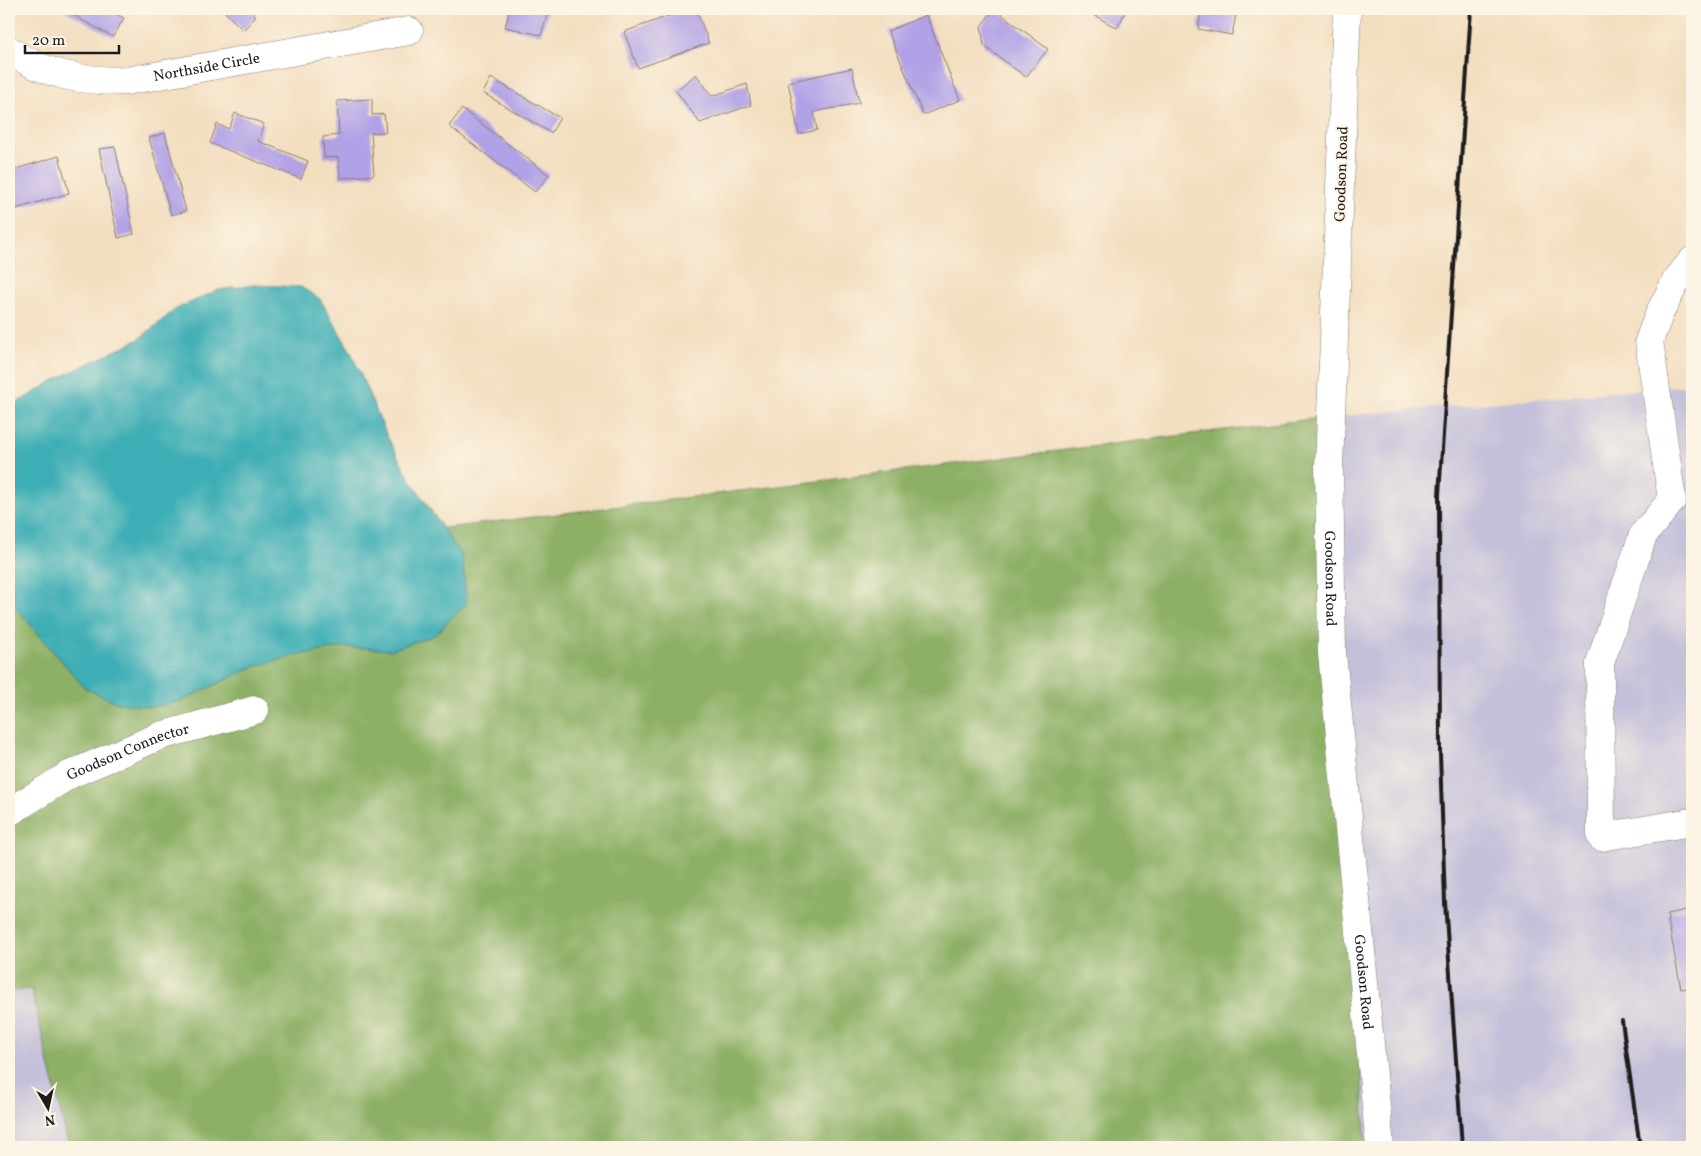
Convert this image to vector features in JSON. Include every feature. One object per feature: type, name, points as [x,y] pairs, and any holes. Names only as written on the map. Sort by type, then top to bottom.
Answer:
[{"type":"street","name":"Goodson Road","points":[[1347,9],[1329,466],[1332,653],[1380,1147]]},
{"type":"street","name":"Northside Circle","points":[[9,50],[54,73],[88,81],[126,82],[408,32]]},
{"type":"street","points":[[1692,261],[1676,281],[1660,312],[1649,341],[1682,499],[1643,535],[1600,663],[1601,836],[1692,822]]},
{"type":"street","name":"Goodson Connector","points":[[9,812],[69,776],[160,736],[255,710]]},
{"type":"shaded area","points":[[1692,385],[1692,1147],[1366,1147],[1319,418]]},
{"type":"shaded area","points":[[31,988],[69,1147],[9,1147],[9,991]]},
{"type":"green space","points":[[1319,418],[1366,1147],[69,1147],[31,989],[9,991],[9,583]]},
{"type":"water","points":[[254,285],[301,287],[320,299],[351,352],[388,438],[410,479],[462,557],[467,603],[435,635],[391,650],[344,647],[298,655],[253,667],[181,701],[152,707],[118,703],[85,688],[9,600],[9,411],[15,404],[55,380],[139,339],[176,309],[218,290]]},
{"type":"building","points":[[62,9],[106,9],[124,18],[113,37]]},
{"type":"building","points":[[222,9],[249,9],[256,17],[243,30]]},
{"type":"building","points":[[510,9],[549,9],[541,35],[505,27]]},
{"type":"building","points":[[688,9],[696,9],[709,43],[638,68],[624,32]]},
{"type":"building","points":[[994,9],[1048,49],[1026,77],[984,46],[981,26]]},
{"type":"building","points":[[1083,9],[1127,9],[1117,28]]},
{"type":"building","points":[[1202,9],[1237,9],[1232,35],[1198,29]]},
{"type":"building","points":[[926,15],[960,100],[923,115],[888,31]]},
{"type":"building","points":[[852,68],[859,103],[814,112],[817,130],[799,134],[788,82]]},
{"type":"building","points":[[696,74],[712,96],[747,84],[751,105],[700,123],[676,91]]},
{"type":"building","points":[[491,78],[560,118],[551,133],[483,93]]},
{"type":"building","points":[[372,99],[372,115],[384,114],[386,132],[371,133],[374,175],[340,178],[338,157],[324,158],[323,137],[339,135],[337,101]]},
{"type":"building","points":[[462,109],[549,175],[535,192],[449,126]]},
{"type":"building","points":[[235,113],[264,124],[258,141],[308,161],[301,179],[210,143],[217,124],[229,129]]},
{"type":"building","points":[[165,133],[186,211],[171,215],[149,138]]},
{"type":"building","points":[[115,147],[134,234],[118,238],[99,149]]},
{"type":"building","points":[[59,156],[69,193],[12,210],[9,199],[9,171]]},
{"type":"building","points":[[1692,909],[1692,987],[1681,989],[1667,914]]},
{"type":"railway","points":[[1462,1147],[1445,902],[1440,754],[1439,495],[1471,9]]},
{"type":"railway","points":[[1622,1021],[1640,1147]]}]
